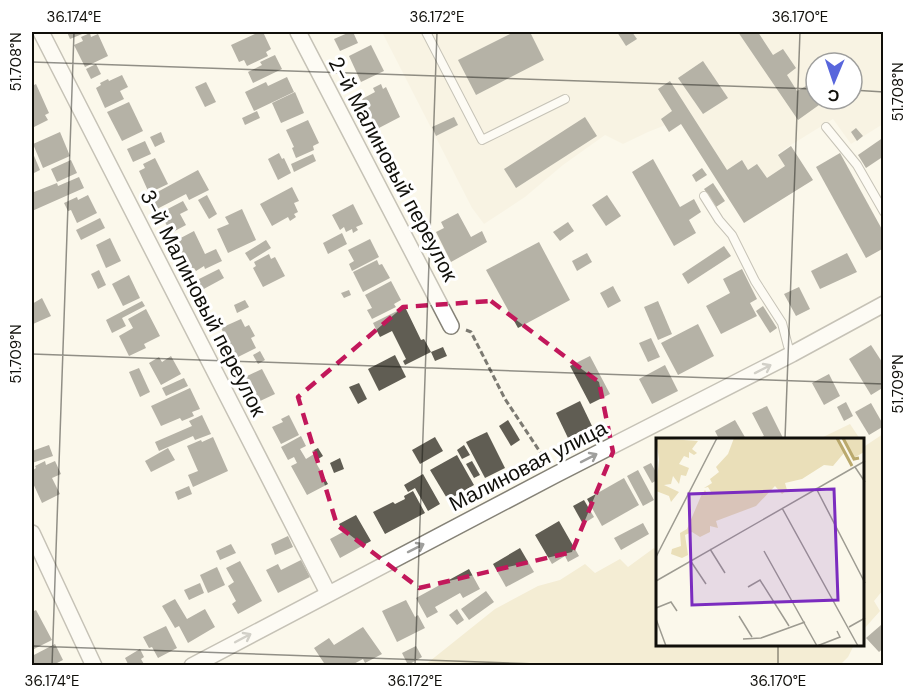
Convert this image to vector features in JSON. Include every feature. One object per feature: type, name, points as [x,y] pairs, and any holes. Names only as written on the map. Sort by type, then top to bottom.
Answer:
[{"type":"street","name":"3-й Малиновый переулок","points":[[41,32],[328,593]]},
{"type":"street","name":"2-й Малиновый переулок","points":[[298,32],[451,326]]},
{"type":"street","name":"Малиновая улица","points":[[192,666],[884,304]]},
{"type":"street","points":[[32,533],[94,666]]},
{"type":"lane","points":[[426,32],[482,140],[565,99]]},
{"type":"lane","points":[[826,127],[857,165],[884,212]]},
{"type":"lane","points":[[704,196],[718,220],[732,236],[755,281],[782,323],[792,354]]},
{"type":"path","points":[[451,326],[471,332],[505,399],[555,475]]},
{"type":"highlighted area","points":[[491,301],[599,382],[613,452],[572,552],[419,588],[337,525],[298,397],[403,307]]},
{"type":"shaded area","points":[[382,32],[883,32],[883,124],[851,144],[833,119],[778,153],[799,185],[755,214],[683,118],[623,144],[605,135],[563,165],[525,197],[484,224],[472,208]]},
{"type":"shaded area","points":[[850,424],[859,438],[821,438]]},
{"type":"shaded area","points":[[883,434],[883,590],[874,601],[880,611],[864,629],[864,444]]},
{"type":"shaded area","points":[[654,548],[656,551],[656,646],[854,646],[848,657],[839,666],[425,665],[495,609],[538,586],[560,580],[585,564],[595,573],[620,559],[628,567]]},
{"type":"building","points":[[67,32],[87,32],[70,39]]},
{"type":"building","points":[[263,32],[271,49],[266,52],[268,56],[247,66],[244,60],[239,62],[231,45]]},
{"type":"building","points":[[353,32],[358,43],[340,51],[334,39]]},
{"type":"building","points":[[514,32],[530,32],[544,60],[476,95],[458,60]]},
{"type":"building","points":[[617,32],[632,32],[637,39],[626,46]]},
{"type":"building","points":[[738,32],[758,32],[773,55],[783,49],[796,68],[787,75],[797,91],[804,87],[804,111],[811,111],[798,120]]},
{"type":"building","points":[[90,33],[91,37],[98,34],[108,56],[85,67],[74,45],[83,41],[81,37]]},
{"type":"building","points":[[371,45],[384,71],[361,82],[349,56]]},
{"type":"building","points":[[275,55],[282,69],[253,83],[248,72],[262,65],[260,62]]},
{"type":"building","points":[[703,61],[728,98],[703,114],[678,78]]},
{"type":"building","points":[[96,64],[101,74],[91,79],[86,69]]},
{"type":"building","points":[[122,75],[128,87],[120,91],[124,99],[105,108],[96,88],[108,79],[109,81]]},
{"type":"building","points":[[287,77],[294,92],[254,111],[245,92],[266,82],[268,86]]},
{"type":"building","points":[[670,81],[727,170],[742,160],[748,170],[757,164],[767,178],[785,166],[778,155],[791,146],[813,180],[744,223],[681,124],[669,132],[661,119],[672,111],[658,89]]},
{"type":"building","points":[[206,82],[216,102],[205,107],[195,87]]},
{"type":"building","points":[[36,84],[49,113],[45,115],[48,120],[32,128],[32,86]]},
{"type":"building","points":[[381,84],[383,89],[386,87],[400,117],[377,129],[362,99],[375,92],[373,88]]},
{"type":"building","points":[[295,92],[304,113],[281,123],[272,103]]},
{"type":"building","points":[[129,102],[143,131],[122,141],[107,112]]},
{"type":"building","points":[[257,111],[260,118],[245,125],[242,118]]},
{"type":"building","points":[[454,117],[458,125],[436,136],[432,127]]},
{"type":"building","points":[[585,117],[597,136],[516,188],[504,169]]},
{"type":"building","points":[[308,120],[319,143],[313,146],[314,150],[296,158],[292,148],[294,147],[286,130]]},
{"type":"building","points":[[856,128],[863,136],[857,141],[851,132]]},
{"type":"building","points":[[60,132],[70,156],[43,168],[33,144]]},
{"type":"building","points":[[161,132],[165,142],[155,147],[150,137]]},
{"type":"building","points":[[884,137],[884,156],[866,168],[858,155]]},
{"type":"building","points":[[145,141],[151,154],[133,162],[127,149]]},
{"type":"building","points":[[32,151],[40,170],[32,174]]},
{"type":"building","points":[[279,153],[291,173],[278,180],[268,159]]},
{"type":"building","points":[[840,153],[884,233],[884,248],[866,258],[816,167]]},
{"type":"building","points":[[313,154],[316,161],[294,172],[291,164]]},
{"type":"building","points":[[155,158],[168,184],[149,193],[139,171],[145,168],[143,164]]},
{"type":"building","points":[[653,159],[680,207],[694,199],[701,212],[689,220],[696,233],[674,246],[632,172]]},
{"type":"building","points":[[71,160],[77,173],[57,182],[51,169]]},
{"type":"building","points":[[702,168],[707,175],[696,182],[692,175]]},
{"type":"building","points":[[198,170],[209,190],[189,200],[186,194],[157,209],[150,196]]},
{"type":"building","points":[[79,177],[84,188],[32,211],[32,186],[34,192],[57,183],[58,186]]},
{"type":"building","points":[[713,183],[725,201],[716,207],[704,189]]},
{"type":"building","points":[[292,187],[299,201],[294,203],[298,212],[294,214],[296,217],[290,221],[288,217],[272,226],[260,204]]},
{"type":"building","points":[[88,195],[97,213],[77,223],[71,210],[68,211],[64,203]]},
{"type":"building","points":[[207,195],[217,214],[209,219],[198,200]]},
{"type":"building","points":[[607,195],[621,216],[606,226],[592,205]]},
{"type":"building","points":[[183,201],[188,210],[180,214],[186,225],[171,233],[160,213]]},
{"type":"building","points":[[353,204],[363,224],[356,227],[358,230],[353,233],[352,229],[346,232],[344,227],[340,230],[332,215]]},
{"type":"building","points":[[242,209],[256,240],[228,253],[217,229],[229,224],[225,217]]},
{"type":"building","points":[[458,213],[471,237],[482,231],[487,242],[451,262],[436,232],[444,228],[441,222]]},
{"type":"building","points":[[100,218],[105,228],[81,240],[76,230]]},
{"type":"building","points":[[568,222],[574,231],[560,241],[553,232]]},
{"type":"building","points":[[194,231],[205,254],[216,249],[222,261],[205,269],[204,266],[196,271],[194,268],[189,270],[175,241]]},
{"type":"building","points":[[342,233],[347,244],[328,254],[323,243]]},
{"type":"building","points":[[110,238],[121,261],[106,268],[96,245]]},
{"type":"building","points":[[370,239],[379,257],[352,271],[349,264],[354,261],[348,250]]},
{"type":"building","points":[[266,240],[271,248],[250,261],[245,253]]},
{"type":"building","points":[[539,242],[570,300],[518,328],[486,270]]},
{"type":"building","points":[[724,246],[731,256],[688,284],[682,274]]},
{"type":"building","points":[[587,253],[592,262],[577,271],[572,261]]},
{"type":"building","points":[[847,253],[857,272],[820,289],[811,271]]},
{"type":"building","points":[[269,254],[271,259],[275,257],[285,276],[263,287],[253,268],[256,266],[254,262]]},
{"type":"building","points":[[377,260],[390,278],[363,292],[353,272]]},
{"type":"building","points":[[219,269],[224,278],[200,291],[195,281]]},
{"type":"building","points":[[742,269],[757,299],[750,303],[757,316],[721,334],[706,306],[730,293],[723,279]]},
{"type":"building","points":[[99,270],[106,285],[98,289],[91,274]]},
{"type":"building","points":[[129,275],[140,298],[123,306],[112,284]]},
{"type":"building","points":[[391,281],[401,300],[394,304],[396,307],[372,319],[367,310],[372,308],[365,295]]},
{"type":"building","points":[[613,286],[621,301],[608,308],[600,293]]},
{"type":"building","points":[[799,287],[810,309],[796,316],[784,294]]},
{"type":"building","points":[[349,290],[351,295],[344,298],[341,293]]},
{"type":"building","points":[[42,298],[51,316],[33,324],[32,304]]},
{"type":"building","points":[[245,300],[249,307],[237,313],[234,305]]},
{"type":"building","points":[[142,301],[145,306],[122,318],[126,326],[112,333],[106,320]]},
{"type":"building","points":[[658,301],[672,334],[658,340],[644,307]]},
{"type":"building","points":[[763,306],[777,328],[770,333],[756,311]]},
{"type":"building","points":[[405,307],[421,340],[424,339],[431,352],[405,365],[403,361],[406,359],[392,331],[380,337],[373,323]]},
{"type":"building","points":[[146,309],[160,336],[144,344],[146,348],[129,356],[119,336],[133,328],[128,319]]},
{"type":"building","points":[[241,319],[245,327],[249,325],[255,336],[251,338],[256,348],[236,358],[221,328]]},
{"type":"building","points":[[698,324],[714,356],[678,375],[661,343]]},
{"type":"building","points":[[651,338],[660,357],[648,362],[639,343]]},
{"type":"building","points":[[871,345],[884,365],[884,387],[871,395],[849,359]]},
{"type":"building","points":[[443,347],[447,356],[435,361],[431,352]]},
{"type":"building","points":[[260,351],[265,360],[258,364],[253,355]]},
{"type":"building","points":[[395,355],[406,377],[379,391],[368,369]]},
{"type":"building","points":[[171,356],[181,374],[161,385],[149,363],[159,357],[162,362]]},
{"type":"building","points":[[590,356],[610,394],[590,404],[570,366]]},
{"type":"building","points":[[665,365],[678,391],[652,404],[639,379]]},
{"type":"building","points":[[139,368],[150,392],[140,397],[129,372]]},
{"type":"building","points":[[262,369],[275,394],[258,402],[245,377]]},
{"type":"building","points":[[829,374],[840,396],[824,405],[812,383]]},
{"type":"building","points":[[184,378],[188,386],[166,396],[162,388]]},
{"type":"building","points":[[359,383],[367,399],[358,404],[349,387]]},
{"type":"building","points":[[190,388],[200,409],[192,412],[194,416],[182,421],[180,418],[161,426],[151,406]]},
{"type":"building","points":[[580,401],[592,426],[568,438],[556,413]]},
{"type":"building","points":[[846,402],[853,416],[844,421],[837,407]]},
{"type":"building","points":[[871,403],[884,426],[869,435],[855,412]]},
{"type":"building","points":[[767,406],[783,438],[760,438],[764,436],[752,413]]},
{"type":"building","points":[[202,415],[211,434],[195,440],[193,436],[159,451],[155,442],[192,426],[189,421]]},
{"type":"building","points":[[289,415],[299,435],[281,444],[272,427],[283,422],[281,419]]},
{"type":"building","points":[[508,420],[520,440],[511,446],[499,426]]},
{"type":"building","points":[[735,420],[745,438],[718,438],[715,431]]},
{"type":"building","points":[[487,432],[505,468],[485,478],[466,442]]},
{"type":"building","points":[[301,436],[306,446],[300,449],[306,459],[314,454],[312,451],[318,448],[323,456],[315,461],[328,484],[307,495],[291,466],[297,463],[294,457],[288,460],[281,447]]},
{"type":"building","points":[[213,437],[228,471],[193,487],[188,475],[198,471],[187,446]]},
{"type":"building","points":[[435,437],[443,451],[420,464],[412,450]]},
{"type":"building","points":[[49,445],[53,456],[32,463],[32,451]]},
{"type":"building","points":[[464,445],[470,455],[462,459],[457,450]]},
{"type":"building","points":[[168,448],[175,460],[151,472],[145,461]]},
{"type":"building","points":[[457,455],[474,485],[448,500],[430,470]]},
{"type":"building","points":[[340,458],[344,469],[334,473],[330,463]]},
{"type":"building","points":[[45,461],[46,465],[55,461],[61,474],[52,478],[60,494],[42,503],[32,481],[32,471],[36,468],[35,466]]},
{"type":"building","points":[[472,461],[480,475],[474,478],[466,464]]},
{"type":"building","points":[[651,463],[656,472],[656,481],[652,483],[643,467]]},
{"type":"building","points":[[638,470],[654,500],[643,506],[627,476]]},
{"type":"building","points":[[423,474],[440,504],[428,511],[415,488],[408,492],[404,485]]},
{"type":"building","points":[[624,478],[639,505],[602,526],[587,499]]},
{"type":"building","points":[[189,486],[192,494],[178,500],[175,492]]},
{"type":"building","points":[[413,491],[425,513],[385,534],[373,512],[405,499],[404,496]]},
{"type":"building","points":[[584,500],[594,517],[583,524],[573,506]]},
{"type":"building","points":[[356,515],[371,541],[340,558],[330,539],[343,532],[339,524]]},
{"type":"building","points":[[559,521],[579,556],[568,562],[565,556],[552,564],[535,535]]},
{"type":"building","points":[[643,523],[649,534],[621,550],[614,538]]},
{"type":"building","points":[[288,536],[293,547],[275,555],[271,544]]},
{"type":"building","points":[[231,544],[236,553],[220,560],[216,551]]},
{"type":"building","points":[[520,548],[534,572],[506,587],[493,564]]},
{"type":"building","points":[[301,560],[310,577],[278,593],[266,570],[278,564],[281,570]]},
{"type":"building","points":[[240,561],[262,601],[238,614],[232,604],[236,601],[228,586],[234,582],[226,568]]},
{"type":"building","points":[[217,567],[225,585],[208,593],[200,575]]},
{"type":"building","points":[[469,569],[480,589],[463,598],[460,593],[435,607],[438,612],[427,618],[416,598]]},
{"type":"building","points":[[200,583],[204,593],[189,600],[184,590]]},
{"type":"building","points":[[486,591],[494,602],[469,620],[461,609]]},
{"type":"building","points":[[175,599],[187,619],[205,609],[215,627],[188,643],[179,626],[175,628],[162,606]]},
{"type":"building","points":[[406,600],[415,617],[418,615],[425,628],[397,642],[382,611]]},
{"type":"building","points":[[457,609],[464,620],[457,625],[449,615]]},
{"type":"building","points":[[36,610],[52,640],[32,650],[32,612]]},
{"type":"building","points":[[881,625],[884,628],[884,648],[879,652],[866,638]]},
{"type":"building","points":[[166,626],[177,648],[158,658],[143,637]]},
{"type":"building","points":[[363,627],[382,654],[365,663],[363,659],[350,666],[326,666],[314,648],[329,638],[334,645]]},
{"type":"building","points":[[55,644],[63,660],[51,666],[32,666],[32,656]]},
{"type":"building","points":[[416,646],[422,657],[408,665],[402,653]]},
{"type":"building","points":[[140,649],[144,657],[141,659],[145,666],[129,666],[125,658]]}]
